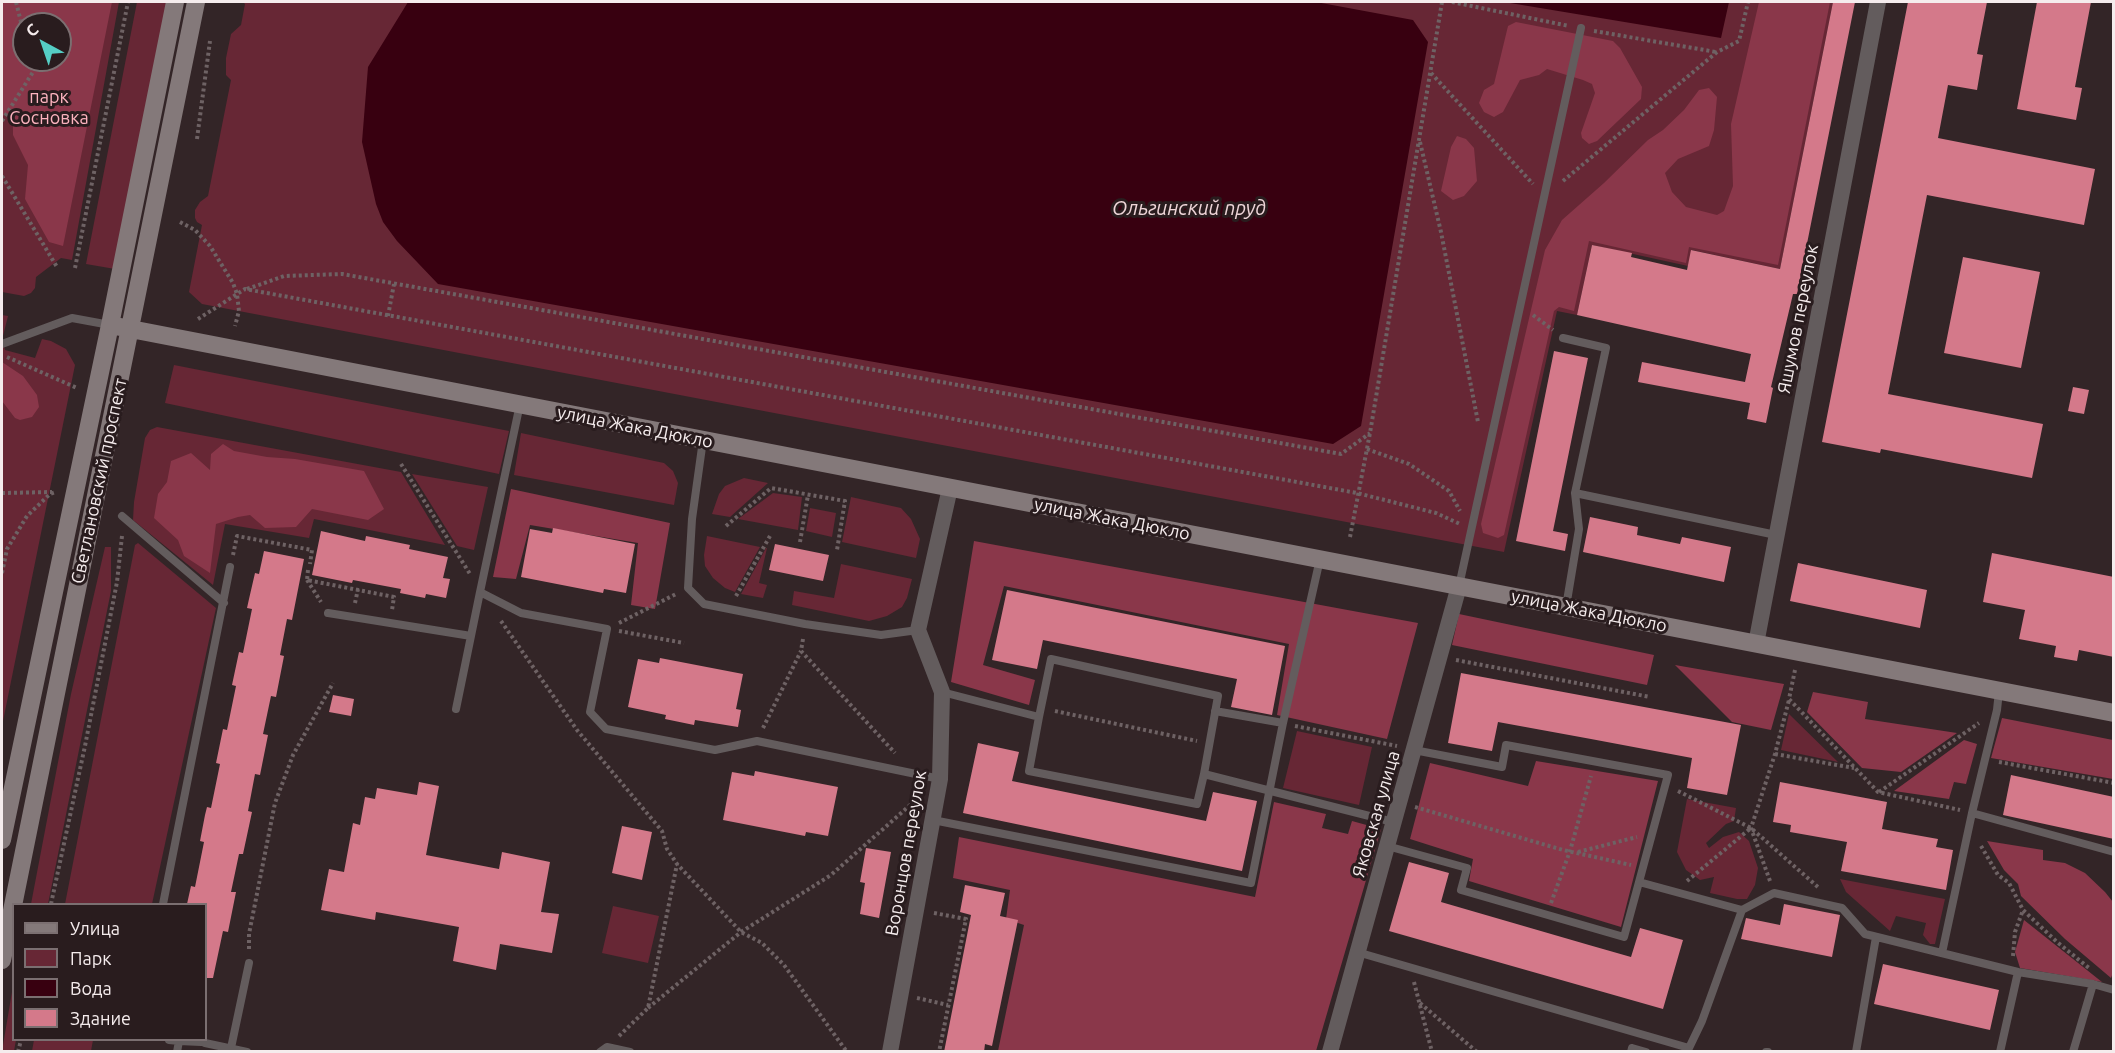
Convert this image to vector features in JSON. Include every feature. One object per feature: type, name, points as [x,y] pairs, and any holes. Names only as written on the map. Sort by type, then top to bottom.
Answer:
[{"type":"street","name":"Светлановский проспект","points":[[2,840],[175,2]]},
{"type":"street","name":"Светлановский проспект","points":[[16,903],[196,2]]},
{"type":"street","name":"Яшумов переулок","points":[[1756,644],[1878,2]]},
{"type":"street","name":"улица Жака Дюкло","points":[[110,325],[2114,713]]},
{"type":"street","points":[[918,630],[950,488]]},
{"type":"street","name":"Яковская улица","points":[[1330,1052],[1459,586]]},
{"type":"street","name":"Воронцов переулок","points":[[890,1052],[940,779],[942,692],[918,630]]},
{"type":"street","name":"Светлановский проспект","points":[[2,960],[11,929]]},
{"type":"lane","points":[[1459,586],[1581,28]]},
{"type":"lane","points":[[2,344],[72,318],[110,325]]},
{"type":"lane","points":[[1563,338],[1606,348],[1575,493],[1579,529],[1566,607]]},
{"type":"lane","points":[[456,709],[520,404]]},
{"type":"lane","points":[[703,440],[692,519],[688,588],[704,604],[805,624],[881,635],[918,630]]},
{"type":"lane","points":[[1575,493],[1776,536]]},
{"type":"lane","points":[[122,516],[224,603]]},
{"type":"lane","points":[[933,820],[1251,883],[1283,723],[1320,559]]},
{"type":"lane","points":[[162,903],[230,567]]},
{"type":"lane","points":[[480,592],[521,614],[607,629],[590,712],[606,729],[715,750],[757,741],[940,779]]},
{"type":"lane","points":[[328,613],[471,636]]},
{"type":"lane","points":[[1051,659],[1218,696],[1197,804],[1029,771],[1040,712],[1051,659]]},
{"type":"lane","points":[[1942,953],[1997,710],[1999,691]]},
{"type":"lane","points":[[942,692],[1040,712]]},
{"type":"lane","points":[[1215,711],[1283,723]]},
{"type":"lane","points":[[1387,846],[1467,868],[1461,890],[1624,937],[1668,775],[1506,745],[1502,767],[1414,750]]},
{"type":"lane","points":[[1204,774],[1393,822]]},
{"type":"lane","points":[[1972,813],[2114,852]]},
{"type":"lane","points":[[1639,882],[1742,910]]},
{"type":"lane","points":[[1357,952],[1686,1050],[1702,1021],[1742,910],[1774,893],[1842,908],[1865,934],[2018,972],[2093,984],[2114,990]]},
{"type":"lane","points":[[1856,1052],[1876,937]]},
{"type":"lane","points":[[231,1048],[249,963]]},
{"type":"lane","points":[[2000,1052],[2018,972]]},
{"type":"lane","points":[[2073,1052],[2093,984]]},
{"type":"lane","points":[[177,1052],[179,1041],[203,1043],[247,1052]]},
{"type":"lane","points":[[1631,1052],[1632,1048],[1646,1052]]},
{"type":"lane","points":[[604,1049],[630,1052]]},
{"type":"path","points":[[75,268],[128,2]]},
{"type":"path","points":[[1350,537],[1370,433],[1442,2]]},
{"type":"path","points":[[1431,73],[1544,196],[1717,52],[1739,41],[1748,2]]},
{"type":"path","points":[[197,139],[211,36]]},
{"type":"path","points":[[2,121],[33,72]]},
{"type":"path","points":[[1419,138],[1441,232],[1479,427]]},
{"type":"path","points":[[2,176],[57,267]]},
{"type":"path","points":[[180,222],[195,230],[210,246],[233,283],[239,311],[236,326]]},
{"type":"path","points":[[198,319],[245,289],[284,276],[342,274],[1341,454],[1370,433]]},
{"type":"path","points":[[388,316],[394,284]]},
{"type":"path","points":[[245,289],[1357,494],[1436,513],[1471,530]]},
{"type":"path","points":[[1520,306],[1563,338]]},
{"type":"path","points":[[2,355],[83,391]]},
{"type":"path","points":[[1366,449],[1409,464],[1449,491],[1471,530]]},
{"type":"path","points":[[401,464],[480,592]]},
{"type":"path","points":[[726,526],[771,488],[845,501],[837,550]]},
{"type":"path","points":[[2,493],[60,491],[50,494],[27,516],[7,549],[2,573]]},
{"type":"path","points":[[800,542],[808,495]]},
{"type":"path","points":[[51,903],[117,582],[122,536]]},
{"type":"path","points":[[230,567],[237,536],[312,550],[310,564]]},
{"type":"path","points":[[728,609],[770,536]]},
{"type":"path","points":[[308,570],[307,580],[328,613]]},
{"type":"path","points":[[307,580],[394,597]]},
{"type":"path","points":[[607,629],[688,588]]},
{"type":"path","points":[[500,620],[577,730],[662,831],[667,849],[677,864],[741,932],[762,943],[783,965],[847,1052]]},
{"type":"path","points":[[757,741],[801,651],[805,624]]},
{"type":"path","points":[[607,629],[684,644]]},
{"type":"path","points":[[801,651],[911,772]]},
{"type":"path","points":[[1675,891],[1751,828],[1775,754],[1800,652]]},
{"type":"path","points":[[1439,657],[1650,696]]},
{"type":"path","points":[[249,963],[249,934],[276,803],[293,755],[333,684]]},
{"type":"path","points":[[1789,699],[1878,792],[1972,813],[1982,848],[1998,875],[2009,883],[2023,910],[2057,942],[2097,974]]},
{"type":"path","points":[[1878,792],[1997,710]]},
{"type":"path","points":[[1040,712],[1210,743]]},
{"type":"path","points":[[1283,723],[1414,750]]},
{"type":"path","points":[[1775,754],[1854,768]]},
{"type":"path","points":[[1985,759],[2114,783]]},
{"type":"path","points":[[1547,915],[1570,851],[1595,761]]},
{"type":"path","points":[[604,1049],[648,1008],[741,932],[831,875],[940,779]]},
{"type":"path","points":[[1666,784],[1751,828],[1842,908]]},
{"type":"path","points":[[1399,803],[1576,853],[1643,868]]},
{"type":"path","points":[[1751,828],[1774,893]]},
{"type":"path","points":[[1576,853],[1653,833]]},
{"type":"path","points":[[648,1008],[677,864]]},
{"type":"path","points":[[916,909],[966,919],[939,1052]]},
{"type":"path","points":[[2018,972],[2013,955],[2016,932],[2023,910]]},
{"type":"path","points":[[1409,967],[1432,1052]]},
{"type":"path","points":[[900,994],[948,1005]]},
{"type":"path","points":[[1420,1003],[1476,1052]]},
{"type":"green space","name":"парк Сосновка","points":[[2,2],[119,2],[72,260],[61,258],[36,277],[35,288],[24,296],[2,292]]},
{"type":"green space","points":[[2,2],[112,2],[63,246],[49,242],[25,199],[28,165],[13,135],[13,118],[2,116]]},
{"type":"green space","points":[[137,2],[168,2],[115,269],[86,264]]},
{"type":"green space","points":[[243,2],[1833,2],[1780,269],[1692,250],[1688,266],[1592,245],[1577,315],[1557,311],[1504,552],[202,304],[189,292],[202,225],[195,218],[195,210],[208,196],[231,80],[226,75],[226,58],[231,34],[241,25],[245,4]]},
{"type":"green space","points":[[1759,2],[1830,2],[1778,265],[1689,247],[1686,263],[1589,241],[1574,311],[1559,307],[1554,311],[1504,535],[1498,538],[1483,533],[1481,524],[1545,250],[1562,220],[1648,140],[1663,130],[1684,110],[1699,90],[1709,88],[1717,97],[1714,130],[1709,146],[1678,159],[1665,173],[1672,192],[1686,207],[1717,215],[1724,211],[1733,186],[1731,124]]},
{"type":"green space","points":[[1516,22],[1613,41],[1620,48],[1642,87],[1641,99],[1597,141],[1589,144],[1582,138],[1581,133],[1595,93],[1592,84],[1547,69],[1539,75],[1520,80],[1503,112],[1494,117],[1484,112],[1479,103],[1484,90],[1494,84],[1508,26]]},
{"type":"green space","points":[[1457,136],[1466,139],[1474,148],[1477,181],[1464,196],[1453,200],[1441,191],[1451,147]]},
{"type":"green space","points":[[2,315],[8,316],[2,340]]},
{"type":"green space","points":[[42,339],[51,341],[66,349],[75,365],[2,726],[2,340],[5,350],[35,358]]},
{"type":"green space","points":[[2,362],[23,376],[37,395],[39,407],[32,417],[20,420],[15,418],[2,401]]},
{"type":"green space","points":[[174,365],[509,431],[499,474],[165,403]]},
{"type":"green space","points":[[157,427],[401,472],[445,545],[314,519],[309,538],[225,524],[213,585],[133,520],[145,438],[150,430]]},
{"type":"green space","points":[[521,433],[664,463],[673,471],[678,483],[674,505],[514,475]]},
{"type":"green space","points":[[223,444],[234,451],[364,471],[384,509],[368,520],[312,509],[296,527],[265,528],[250,515],[216,524],[210,573],[184,556],[178,540],[154,518],[158,494],[167,482],[171,461],[191,453],[210,470],[211,454]]},
{"type":"green space","points":[[412,474],[488,487],[474,550],[457,546]]},
{"type":"green space","points":[[744,478],[768,483],[730,517],[712,514],[719,494],[725,486]]},
{"type":"green space","points":[[511,489],[670,523],[655,609],[631,605],[638,543],[530,525],[516,579],[493,577]]},
{"type":"green space","points":[[773,493],[802,497],[798,530],[738,519]]},
{"type":"green space","points":[[851,497],[901,508],[911,519],[920,539],[916,558],[842,542]]},
{"type":"green space","points":[[810,508],[836,513],[832,537],[806,531]]},
{"type":"green space","points":[[707,536],[760,547],[735,592],[725,588],[713,578],[705,566]]},
{"type":"green space","points":[[974,541],[1418,623],[1387,739],[1277,715],[1289,644],[1004,586],[983,665],[1035,680],[1029,705],[951,682]]},
{"type":"green space","points":[[138,543],[216,608],[152,903],[65,903],[135,545]]},
{"type":"green space","points":[[105,547],[111,547],[111,591],[48,903],[31,903],[71,694]]},
{"type":"green space","points":[[766,548],[759,583],[767,585],[763,598],[741,594]]},
{"type":"green space","points":[[841,564],[912,579],[902,607],[887,616],[869,621],[792,605],[794,591],[834,598]]},
{"type":"green space","points":[[1459,614],[1654,655],[1647,685],[1452,645]]},
{"type":"green space","points":[[1675,665],[1784,684],[1771,730],[1732,722]]},
{"type":"green space","points":[[1813,692],[1868,702],[1865,719],[1957,733],[1901,772],[1862,768],[1807,712]]},
{"type":"green space","points":[[1789,714],[1838,762],[1781,750]]},
{"type":"green space","points":[[2002,718],[2113,740],[2113,779],[1991,758]]},
{"type":"green space","points":[[1297,731],[1372,747],[1359,805],[1283,788]]},
{"type":"green space","points":[[1964,740],[1977,744],[1966,784],[1954,782],[1949,799],[1894,791]]},
{"type":"green space","points":[[1536,761],[1658,781],[1621,927],[1469,881],[1473,859],[1410,839],[1430,763],[1528,786]]},
{"type":"green space","points":[[1687,799],[1736,808],[1734,821],[1726,824],[1706,843],[1709,848],[1723,837],[1739,832],[1749,841],[1758,868],[1755,885],[1747,899],[1710,893],[1714,877],[1700,880],[1686,870],[1677,852]]},
{"type":"green space","points":[[1274,802],[1326,814],[1322,828],[1348,834],[1352,821],[1381,829],[1316,1051],[998,1051],[1024,925],[1006,919],[1010,890],[953,878],[959,837],[1255,897]]},
{"type":"green space","points":[[1987,841],[2043,850],[2043,860],[2065,863],[2085,873],[2105,892],[2113,902],[2114,970],[2111,978],[2065,939],[2021,896],[2018,884],[2004,870]]},
{"type":"green space","points":[[1840,879],[1945,899],[1935,944],[1930,944],[1923,935],[1926,923],[1896,916],[1890,931],[1846,892]]},
{"type":"green space","points":[[613,906],[659,916],[648,963],[602,953]]},
{"type":"green space","points":[[2024,920],[2102,982],[2020,968],[2015,952]]},
{"type":"green space","points":[[12,992],[12,1041],[16,1041],[14,1051],[2,1051]]},
{"type":"green space","points":[[34,1041],[93,1041],[91,1051],[32,1051]]},
{"type":"water","name":"Ольгинский пруд","points":[[408,2],[1316,2],[1413,20],[1428,42],[1361,426],[1333,444],[438,284],[397,241],[383,222],[376,204],[362,142],[368,67]]},
{"type":"water","points":[[1504,2],[1729,2],[1721,38]]},
{"type":"building","points":[[1833,2],[1855,2],[1797,294],[1793,294],[1771,387],[1773,388],[1766,423],[1747,419],[1750,403],[1638,382],[1642,362],[1745,382],[1751,354],[1577,315],[1592,245],[1632,253],[1631,257],[1687,270],[1691,250],[1780,269]]},
{"type":"building","points":[[1908,2],[1987,2],[1977,54],[1983,55],[1977,90],[1948,85],[1938,138],[2095,169],[2084,225],[1927,195],[1888,394],[2043,424],[2032,478],[1881,449],[1880,453],[1822,442]]},
{"type":"building","points":[[2037,2],[2091,2],[2075,87],[2082,88],[2076,120],[2017,109]]},
{"type":"building","points":[[1963,257],[2040,272],[2021,368],[1944,353]]},
{"type":"building","points":[[1554,351],[1588,358],[1553,531],[1568,534],[1565,551],[1516,541]]},
{"type":"building","points":[[2073,387],[2089,390],[2084,414],[2068,411]]},
{"type":"building","points":[[1590,517],[1638,527],[1637,535],[1680,544],[1682,537],[1731,547],[1724,582],[1583,552]]},
{"type":"building","points":[[553,528],[635,544],[626,593],[604,589],[603,593],[521,577],[530,529],[552,533]]},
{"type":"building","points":[[321,531],[365,541],[366,536],[410,545],[409,549],[448,557],[443,578],[450,579],[446,598],[426,594],[425,598],[400,593],[401,589],[312,575]]},
{"type":"building","points":[[775,544],[829,555],[823,581],[769,570]]},
{"type":"building","points":[[264,551],[304,559],[292,620],[287,619],[280,655],[284,656],[276,697],[271,696],[263,734],[268,735],[260,775],[255,774],[248,811],[252,812],[243,854],[239,854],[231,892],[236,892],[228,932],[223,931],[213,978],[207,978],[207,903],[187,903],[191,886],[195,887],[204,842],[200,841],[205,815],[207,807],[211,808],[220,764],[216,763],[223,729],[227,730],[236,686],[232,685],[239,652],[243,653],[252,609],[247,608],[255,573],[259,574]]},
{"type":"building","points":[[1992,553],[2114,577],[2114,657],[2079,650],[2077,661],[2054,657],[2056,646],[2019,639],[2025,610],[1983,602]]},
{"type":"building","points":[[1798,563],[1927,590],[1920,628],[1790,601]]},
{"type":"building","points":[[1007,590],[1285,646],[1272,715],[1231,707],[1237,679],[1043,640],[1037,669],[992,660]]},
{"type":"building","points":[[660,658],[743,674],[736,709],[741,710],[738,727],[695,720],[694,725],[665,719],[666,715],[628,707],[638,659],[659,663]]},
{"type":"building","points":[[1461,673],[1741,725],[1727,795],[1687,788],[1692,758],[1591,739],[1498,722],[1492,751],[1448,743]]},
{"type":"building","points":[[333,695],[354,699],[351,716],[329,712]]},
{"type":"building","points":[[978,743],[1019,752],[1012,781],[1206,821],[1213,792],[1257,801],[1242,871],[963,813]]},
{"type":"building","points":[[755,771],[838,787],[828,836],[806,832],[805,836],[723,820],[732,772],[754,776]]},
{"type":"building","points":[[2011,775],[2114,797],[2114,839],[2003,815]]},
{"type":"building","points":[[419,782],[439,786],[426,855],[499,869],[502,852],[550,862],[541,912],[559,914],[552,953],[500,944],[496,970],[453,961],[459,927],[376,912],[375,920],[321,910],[329,869],[344,872],[353,823],[360,825],[365,797],[375,799],[377,788],[417,795]]},
{"type":"building","points":[[1780,782],[1887,802],[1882,829],[1938,839],[1936,847],[1953,850],[1946,890],[1841,871],[1847,842],[1790,832],[1791,825],[1773,822]]},
{"type":"building","points":[[622,826],[652,832],[642,880],[612,873]]},
{"type":"building","points":[[866,848],[891,852],[879,918],[860,914],[865,883],[860,882]]},
{"type":"building","points":[[1409,862],[1449,873],[1441,902],[1631,957],[1640,928],[1683,940],[1663,1009],[1389,931]]},
{"type":"building","points":[[965,885],[1005,893],[1000,916],[1018,920],[992,1046],[985,1044],[984,1052],[944,1052],[971,915],[960,912]]},
{"type":"building","points":[[1784,904],[1840,915],[1832,957],[1741,939],[1746,918],[1780,925]]},
{"type":"building","points":[[1883,964],[1999,990],[1990,1030],[1874,1004]]}]
